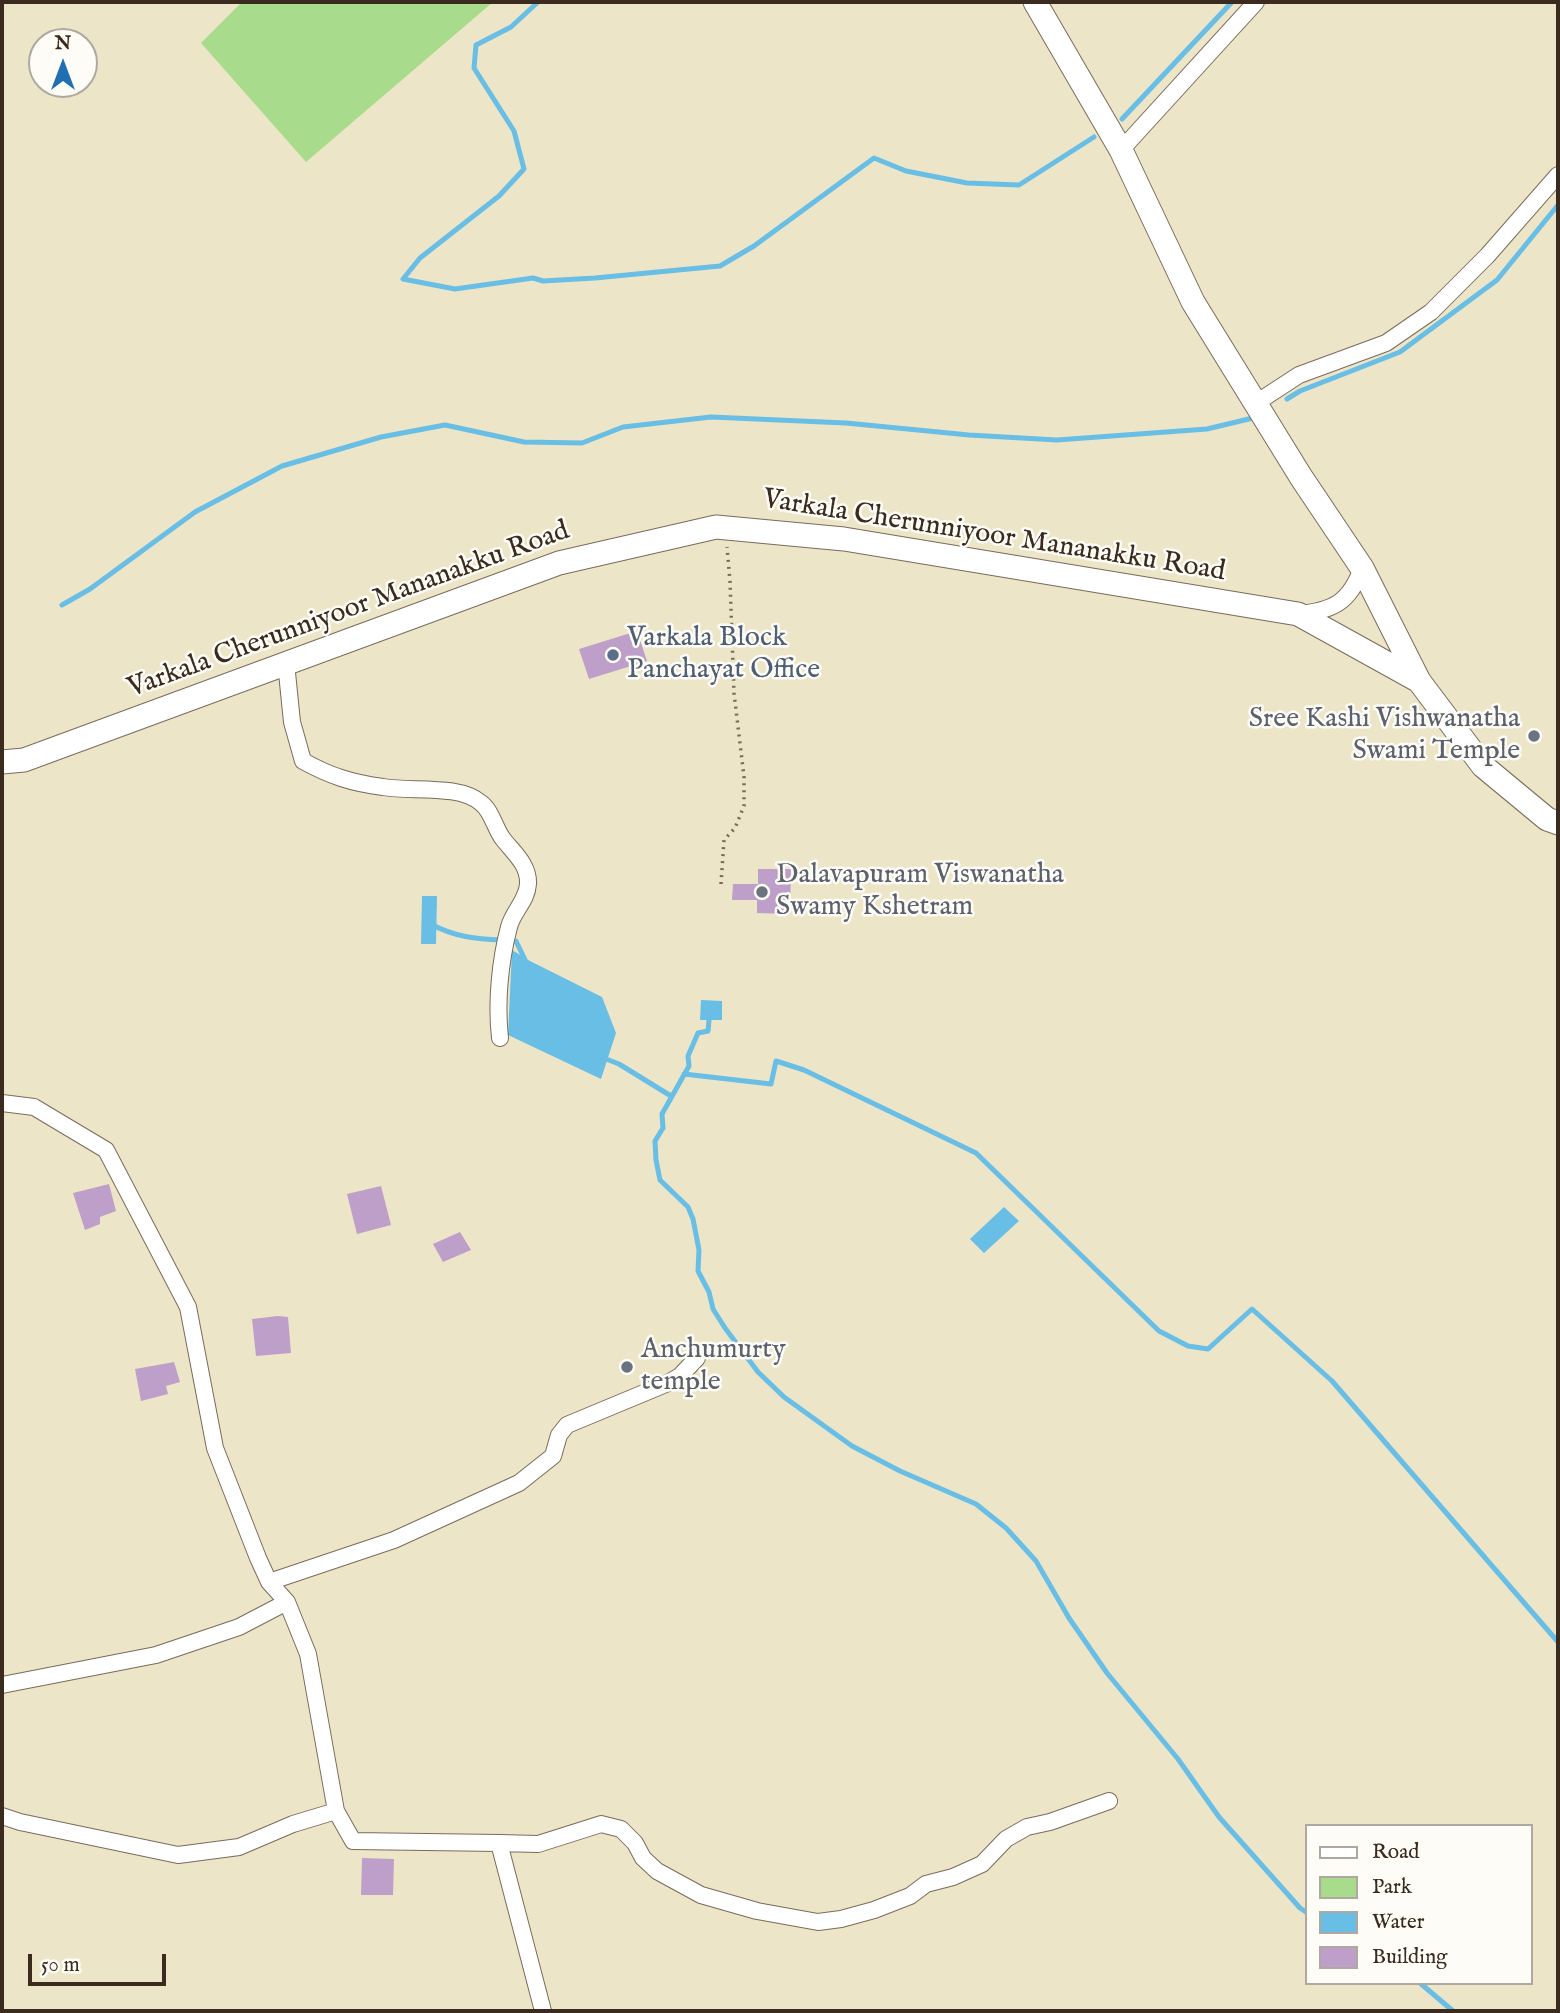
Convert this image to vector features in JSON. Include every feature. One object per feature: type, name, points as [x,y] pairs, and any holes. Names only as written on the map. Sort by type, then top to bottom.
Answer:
[{"type":"main road","points":[[1035,2],[1121,150],[1193,302],[1301,477],[1362,568],[1419,681]]},
{"type":"main road","name":"Varkala Cherunniyoor Mananakku Road","points":[[2,762],[24,760],[559,563],[716,527],[844,539],[1298,614],[1419,681],[1483,766],[1547,819],[1558,822]]},
{"type":"street","points":[[1121,150],[1256,2]]},
{"type":"street","points":[[1256,403],[1299,375],[1387,343],[1432,312],[1495,247],[1558,175]]},
{"type":"street","points":[[1298,614],[1318,612],[1335,606],[1351,594],[1362,568]]},
{"type":"street","points":[[286,663],[292,722],[303,761],[329,776],[384,788],[466,794],[484,804],[499,834],[525,866],[528,883],[525,898],[514,912],[509,928],[498,999],[500,1038]]},
{"type":"street","points":[[2,1103],[34,1107],[106,1150],[188,1307],[215,1448],[269,1582],[287,1602],[308,1654],[337,1811],[354,1841],[538,1844],[601,1824],[621,1829],[635,1843],[643,1858],[657,1871],[701,1895],[757,1911],[818,1922],[874,1910],[910,1896],[926,1884],[953,1877],[982,1864],[1006,1839],[1027,1827],[1050,1822],[1109,1801]]},
{"type":"street","points":[[269,1582],[394,1540],[519,1483],[553,1456],[559,1436],[567,1425],[668,1383],[680,1376],[697,1359]]},
{"type":"street","points":[[2,1685],[156,1655],[239,1628],[287,1602]]},
{"type":"street","points":[[2,1816],[178,1855],[239,1847],[293,1824],[337,1811]]},
{"type":"street","points":[[499,1843],[543,2011]]},
{"type":"path","points":[[721,884],[724,840],[735,828],[744,806],[744,777],[734,693],[727,528]]},
{"type":"green space","points":[[242,2],[493,2],[306,162],[201,43]]},
{"type":"water","points":[[422,896],[437,896],[436,944],[421,944]]},
{"type":"water","points":[[512,950],[602,997],[616,1033],[601,1079],[508,1035]]},
{"type":"water","points":[[701,1000],[722,1001],[722,1020],[700,1020]]},
{"type":"water","points":[[1004,1207],[1019,1221],[984,1253],[970,1239]]},
{"type":"building","name":"Varkala Block Panchayat Office","points":[[637,631],[647,661],[589,679],[579,649]]},
{"type":"building","name":"Dalavapuram Viswanatha Swamy Kshetram","points":[[758,869],[791,869],[790,914],[757,913],[757,900],[732,900],[733,884],[758,884]]},
{"type":"building","points":[[109,1184],[116,1211],[100,1217],[100,1224],[85,1230],[73,1193]]},
{"type":"building","points":[[381,1186],[391,1225],[357,1234],[347,1194]]},
{"type":"building","points":[[460,1232],[471,1250],[443,1262],[433,1244]]},
{"type":"building","points":[[288,1317],[291,1353],[256,1356],[252,1319]]},
{"type":"building","points":[[174,1362],[180,1382],[166,1386],[168,1394],[141,1401],[135,1369]]},
{"type":"building","points":[[362,1858],[394,1859],[393,1895],[361,1895]]},
{"type":"waterway","points":[[538,2],[511,27],[476,45],[474,68],[514,131],[524,169],[499,196],[420,258],[403,279],[455,289],[533,278],[543,281],[595,278],[720,266],[754,246],[874,158],[906,171],[967,183],[1019,185],[1094,137]]},
{"type":"waterway","points":[[1122,119],[1232,2]]},
{"type":"waterway","points":[[1287,399],[1300,391],[1400,352],[1497,280],[1558,205]]},
{"type":"waterway","points":[[62,605],[90,589],[195,512],[282,466],[381,437],[445,425],[524,442],[582,443],[623,427],[711,417],[846,423],[1057,440],[1207,429],[1257,417]]},
{"type":"waterway","points":[[431,924],[448,932],[502,940]]},
{"type":"waterway","points":[[509,941],[516,941],[527,964]]},
{"type":"waterway","points":[[709,1020],[708,1031],[698,1033],[688,1056],[689,1066],[662,1114],[663,1128],[655,1141],[660,1180],[688,1207],[699,1250],[698,1271],[709,1292],[713,1309],[725,1328],[758,1372],[784,1397],[852,1446],[900,1471],[976,1504],[1006,1528],[1036,1561],[1069,1618],[1107,1673],[1178,1759],[1219,1817],[1304,1911]]},
{"type":"waterway","points":[[601,1057],[619,1064],[671,1096]]},
{"type":"waterway","points":[[684,1074],[771,1084],[776,1061],[804,1070],[976,1153],[1159,1331],[1188,1346],[1208,1349],[1252,1309],[1332,1381],[1558,1642]]},
{"type":"waterway","points":[[1422,1985],[1453,2011]]},
{"type":"place","name":"Varkala Block Panchayat Office","points":[[613,655]]},
{"type":"place","name":"Sree Kashi Vishwanatha Swami Temple","points":[[1534,736]]},
{"type":"place","name":"Dalavapuram Viswanatha Swamy Kshetram","points":[[762,892]]},
{"type":"place","name":"Anchumurty temple","points":[[627,1367]]}]
